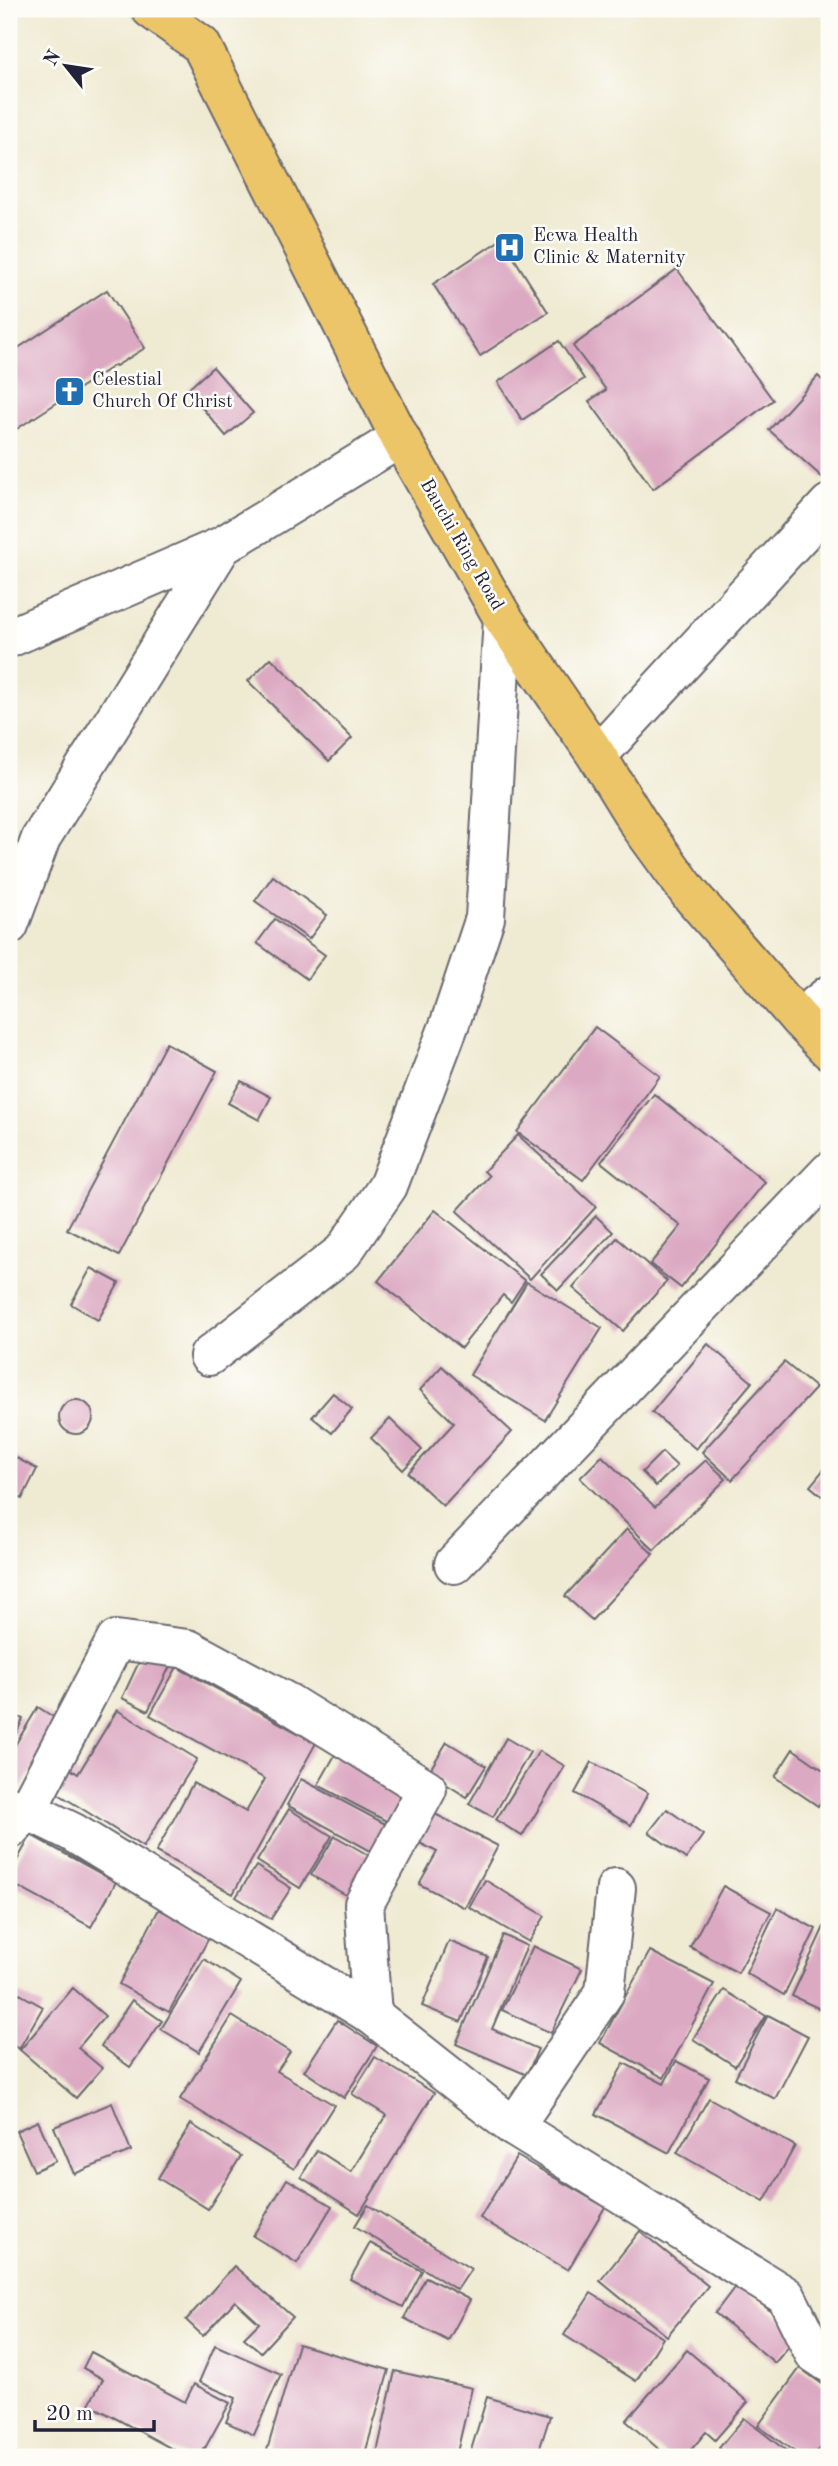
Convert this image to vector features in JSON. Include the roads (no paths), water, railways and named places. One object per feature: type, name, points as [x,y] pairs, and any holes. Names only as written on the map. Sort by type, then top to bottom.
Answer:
[{"type":"main road","name":"Bauchi Ring Road","points":[[150,9],[201,45],[400,438],[503,618],[597,756],[639,824],[690,894],[829,1050]]},
{"type":"street","points":[[9,638],[222,546],[400,438]]},
{"type":"street","points":[[597,756],[829,503]]},
{"type":"street","points":[[9,925],[41,838],[222,546]]},
{"type":"street","points":[[209,1356],[343,1252],[388,1186],[450,1023],[485,918],[503,618]]},
{"type":"street","points":[[799,1019],[829,995]]},
{"type":"street","points":[[454,1564],[829,1172]]},
{"type":"street","points":[[372,2015],[364,1903],[427,1789],[288,1703],[188,1649],[116,1640],[15,1815],[72,1832],[372,2015],[514,2127],[786,2296],[824,2351]]},
{"type":"street","points":[[514,2127],[605,1992],[616,1888]]},
{"type":"place","name":"Ecwa Health Clinic & Maternity","points":[[510,247]]},
{"type":"place","name":"Celestial Church Of Christ","points":[[69,391]]}]
